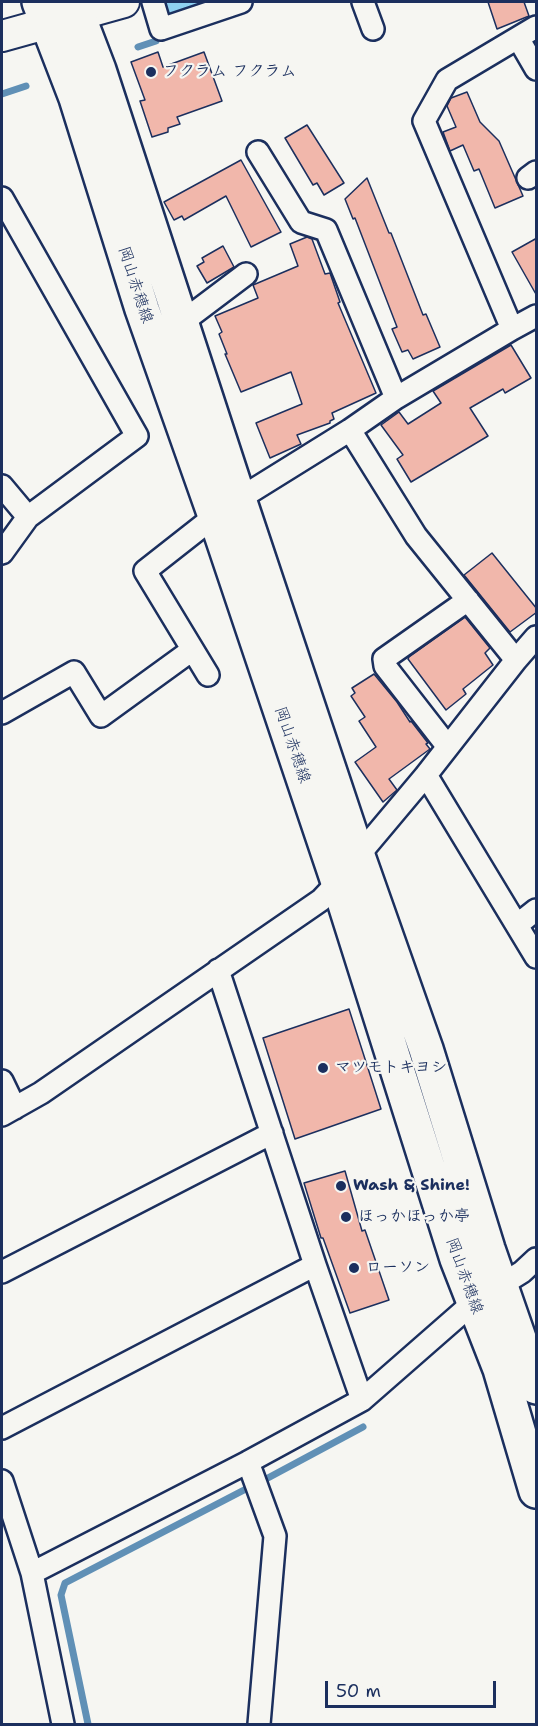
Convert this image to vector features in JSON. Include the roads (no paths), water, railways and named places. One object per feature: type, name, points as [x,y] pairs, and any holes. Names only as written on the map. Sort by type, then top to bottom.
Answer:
[{"type":"main road","name":"岡山赤穂線","points":[[59,10],[99,70],[181,323],[227,508],[338,882],[457,1259],[500,1369],[537,1491]]},
{"type":"main road","name":"岡山赤穂線","points":[[59,10],[76,98],[142,309],[227,508],[358,856],[426,1050],[537,1387]]},
{"type":"street","points":[[2,36],[59,10],[124,2]]},
{"type":"street","points":[[153,2],[161,29],[241,2]]},
{"type":"street","points":[[363,2],[373,29]]},
{"type":"street","points":[[512,329],[424,121],[447,80],[537,27]]},
{"type":"street","points":[[518,38],[537,69]]},
{"type":"street","points":[[258,152],[301,222],[326,230],[396,398]]},
{"type":"street","points":[[2,204],[137,436],[28,517],[2,552]]},
{"type":"street","points":[[181,323],[246,274]]},
{"type":"street","points":[[208,675],[145,571],[227,508],[396,398],[537,316]]},
{"type":"street","points":[[350,429],[417,536],[516,660]]},
{"type":"street","points":[[2,486],[28,517]]},
{"type":"street","points":[[448,747],[385,666],[384,659],[468,600]]},
{"type":"street","points":[[358,856],[537,637]]},
{"type":"street","points":[[2,713],[74,672],[101,716],[192,650]]},
{"type":"street","points":[[426,775],[537,957]]},
{"type":"street","points":[[2,1081],[8,1112],[41,1093],[321,900],[338,882]]},
{"type":"street","points":[[517,925],[537,910]]},
{"type":"street","points":[[218,970],[315,1266],[362,1400]]},
{"type":"street","points":[[2,1272],[272,1133]]},
{"type":"street","points":[[32,1573],[248,1462],[362,1400],[474,1302],[502,1286],[537,1259]]},
{"type":"street","points":[[2,1428],[315,1266]]},
{"type":"street","points":[[248,1462],[275,1536],[259,1725]]},
{"type":"street","points":[[3,1492],[32,1573],[63,1725]]},
{"type":"waterway","points":[[178,6],[191,2]]},
{"type":"waterway","points":[[138,47],[156,41]]},
{"type":"waterway","points":[[2,94],[26,86]]},
{"type":"waterway","points":[[266,1479],[363,1427]]},
{"type":"waterway","points":[[88,1724],[61,1595],[65,1583],[244,1490]]},
{"type":"place","name":"フクラム フクラム","points":[[151,72]]},
{"type":"place","name":"マツモトキヨシ","points":[[323,1068]]},
{"type":"place","name":"Wash & Shine!","points":[[341,1186]]},
{"type":"place","name":"ほっかほっか亭","points":[[346,1217]]},
{"type":"place","name":"ローソン","points":[[354,1268]]}]
